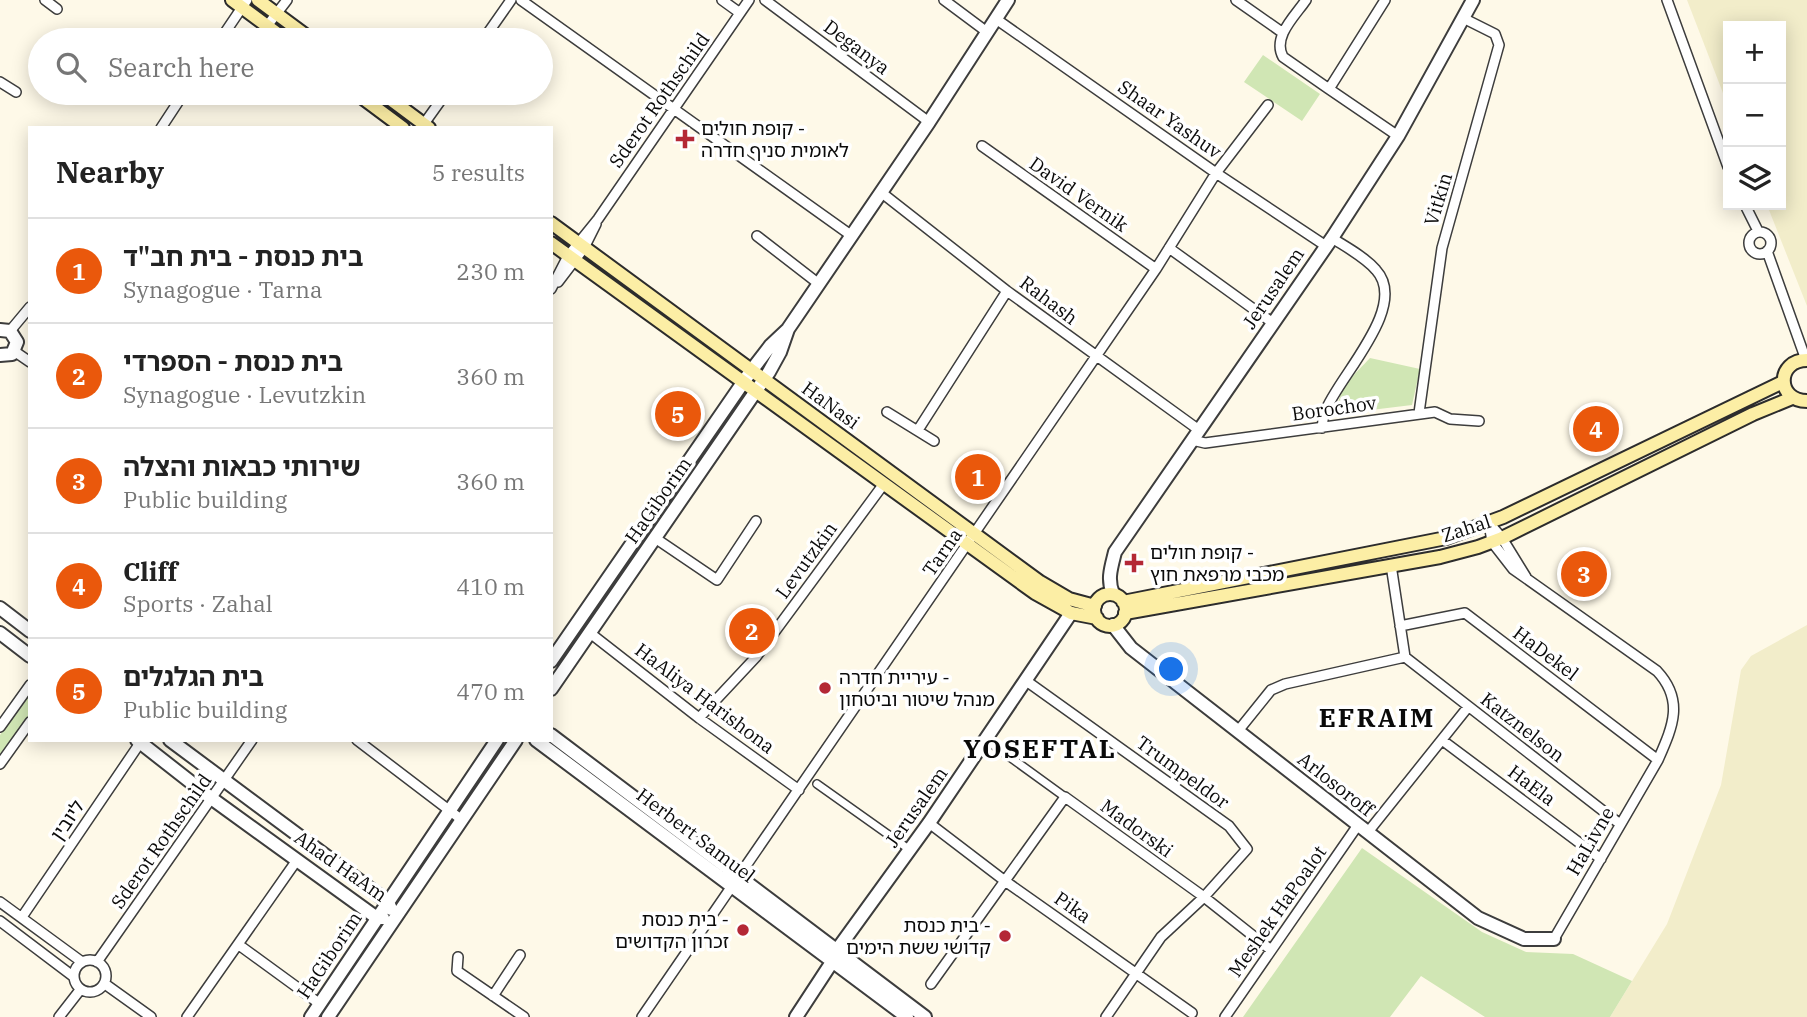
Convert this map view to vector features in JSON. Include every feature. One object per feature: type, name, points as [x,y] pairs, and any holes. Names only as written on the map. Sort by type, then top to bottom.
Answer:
[{"type":"main road","points":[[258,0],[295,28]]},
{"type":"main road","points":[[240,3],[270,28]]},
{"type":"main road","points":[[372,105],[400,126]]},
{"type":"main road","points":[[397,105],[424,126]]},
{"type":"main road","name":"HaNasi","points":[[553,225],[747,376]]},
{"type":"main road","name":"HaNasi","points":[[553,245],[760,385],[972,540],[1035,593],[1071,613],[1096,612]]},
{"type":"main road","points":[[1807,360],[1800,360],[1789,366],[1783,383],[1792,398],[1807,401]]},
{"type":"main road","name":"Zahal","points":[[1120,603],[1446,538],[1489,523],[1783,383]]},
{"type":"main road","name":"HaNasi","points":[[760,385],[883,485],[1040,582],[1096,612]]},
{"type":"main road","name":"Zahal","points":[[1120,603],[1440,557],[1497,540],[1678,450],[1792,398]]},
{"type":"main road","points":[[1100,598],[1120,603],[1121,621],[1113,625],[1103,624],[1096,612],[1100,598]]},
{"type":"street","points":[[45,0],[57,9]]},
{"type":"street","points":[[267,26],[287,0]]},
{"type":"street","points":[[491,28],[511,0]]},
{"type":"street","points":[[521,0],[852,236]]},
{"type":"street","points":[[722,0],[740,13]]},
{"type":"street","name":"Sderot Rothschild","points":[[553,286],[749,0]]},
{"type":"street","name":"Deganya","points":[[765,0],[929,122]]},
{"type":"street","points":[[944,0],[987,32]]},
{"type":"street","name":"HaGiborim","points":[[553,658],[747,376],[771,345],[788,329],[882,193],[1008,0]]},
{"type":"street","points":[[1236,0],[1283,33]]},
{"type":"street","points":[[1306,0],[1283,33],[1279,47],[1283,57],[1398,136]]},
{"type":"street","points":[[1329,89],[1385,0]]},
{"type":"street","name":"Jerusalem","points":[[1120,603],[1109,584],[1115,552],[1329,242],[1398,136],[1473,0]]},
{"type":"street","points":[[1667,0],[1723,153]]},
{"type":"street","points":[[226,28],[240,3]]},
{"type":"street","name":"Vitkin","points":[[1419,413],[1442,248],[1499,45],[1495,34],[1463,18]]},
{"type":"street","name":"Shaar Yashuv","points":[[996,19],[1216,173],[1375,268],[1381,276],[1384,289],[1383,303],[1372,336],[1329,403],[1321,428]]},
{"type":"street","points":[[0,82],[16,92]]},
{"type":"street","points":[[162,126],[176,105]]},
{"type":"street","points":[[426,126],[439,105]]},
{"type":"street","name":"Tarna","points":[[642,1017],[1156,270],[1216,173],[1268,105]]},
{"type":"street","name":"David Vernik","points":[[982,146],[1156,270]]},
{"type":"street","name":"Rahash","points":[[882,193],[1196,435]]},
{"type":"street","points":[[1747,210],[1758,232]]},
{"type":"street","points":[[1758,232],[1765,232],[1771,245],[1767,251],[1760,254],[1750,248],[1750,238],[1758,232]]},
{"type":"street","points":[[757,236],[819,284]]},
{"type":"street","points":[[1169,248],[1273,323]]},
{"type":"street","points":[[1767,251],[1807,360]]},
{"type":"street","points":[[918,430],[1007,291]]},
{"type":"street","points":[[28,309],[5,331],[16,338],[5,355],[28,361]]},
{"type":"street","name":"HaGiborim","points":[[553,685],[760,385],[780,352],[788,329]]},
{"type":"street","points":[[887,412],[934,441]]},
{"type":"street","name":"Borochov","points":[[1196,435],[1205,443],[1435,412],[1450,419],[1479,421]]},
{"type":"street","name":"Levutzkin","points":[[699,718],[756,657],[883,485]]},
{"type":"street","points":[[655,538],[717,580],[756,521]]},
{"type":"street","points":[[1489,523],[1497,540]]},
{"type":"street","name":"HaLivne","points":[[1497,540],[1504,560],[1529,581],[1657,671],[1668,683],[1674,699],[1674,715],[1669,735],[1658,760],[1554,939]]},
{"type":"street","points":[[1238,732],[1271,690],[1285,684],[1405,657],[1391,565]]},
{"type":"street","points":[[0,608],[28,629]]},
{"type":"street","name":"Jerusalem","points":[[831,956],[929,823],[1071,613]]},
{"type":"street","name":"HaDekel","points":[[1400,626],[1465,613],[1658,760]]},
{"type":"street","name":"Arlosoroff","points":[[1113,625],[1131,648],[1478,918],[1524,939],[1554,939]]},
{"type":"street","points":[[0,633],[28,654]]},
{"type":"street","name":"HaAliya Harishona","points":[[590,633],[699,718],[799,790]]},
{"type":"street","name":"Katznelson","points":[[1405,657],[1620,824]]},
{"type":"street","name":"Trumpeldor","points":[[1025,680],[1229,826],[1247,849],[1203,897]]},
{"type":"street","points":[[0,727],[28,688]]},
{"type":"street","name":"Meshek HaPoalot","points":[[1225,1017],[1270,950],[1363,829],[1442,740],[1468,706]]},
{"type":"street","points":[[0,764],[28,725]]},
{"type":"street","name":"Herbert Samuel","points":[[553,737],[831,956]]},
{"type":"street","points":[[931,984],[1065,797],[985,739]]},
{"type":"street","name":"HaEla","points":[[1442,740],[1601,859]]},
{"type":"street","name":"Ahad HaAm","points":[[139,742],[211,798],[377,918],[395,919],[388,902],[173,742]]},
{"type":"street","name":"ליובין","points":[[22,918],[139,742]]},
{"type":"street","name":"Sderot Rothschild","points":[[97,962],[251,742]]},
{"type":"street","points":[[360,742],[462,820]]},
{"type":"street","name":"HaGiborim","points":[[311,1017],[496,742]]},
{"type":"street","name":"HaGiborim","points":[[328,1017],[515,742]]},
{"type":"street","name":"Herbert Samuel","points":[[539,742],[737,881]]},
{"type":"street","points":[[817,784],[910,850]]},
{"type":"street","name":"Madorski","points":[[1065,797],[1203,897],[1270,950]]},
{"type":"street","name":"Pika","points":[[929,823],[1005,881],[1195,1015]]},
{"type":"street","points":[[187,1017],[297,860]]},
{"type":"street","points":[[1106,1017],[1161,937],[1203,897]]},
{"type":"street","points":[[0,902],[82,962],[97,962],[106,971],[105,984],[91,993],[80,990],[74,977],[0,921]]},
{"type":"street","points":[[239,945],[320,1004]]},
{"type":"street","points":[[493,996],[520,956]]},
{"type":"street","points":[[787,1017],[831,956]]},
{"type":"street","points":[[796,1017],[831,956]]},
{"type":"street","points":[[831,956],[907,1017]]},
{"type":"street","points":[[831,956],[925,1017]]},
{"type":"street","points":[[458,957],[457,971],[524,1017]]},
{"type":"street","points":[[74,977],[75,970],[82,962]]},
{"type":"street","points":[[105,984],[150,1017]]},
{"type":"street","points":[[59,1017],[80,990]]},
{"type":"shaded area","points":[[1687,0],[1807,0],[1807,306],[1769,210],[1786,210],[1786,21],[1723,21],[1723,93]]},
{"type":"shaded area","points":[[1807,625],[1807,1017],[1610,1017],[1667,924],[1721,785],[1741,670],[1751,656]]},
{"type":"green space","points":[[1263,55],[1320,94],[1302,121],[1244,82]]},
{"type":"green space","points":[[1370,358],[1420,369],[1412,405],[1338,414],[1343,390]]},
{"type":"green space","points":[[28,695],[28,719],[0,756],[0,735]]},
{"type":"green space","points":[[1362,848],[1482,932],[1526,952],[1573,954],[1632,981],[1610,1017],[1485,1017],[1421,976],[1390,1017],[1243,1017]]},
{"type":"place","name":"קופת חולים - לאומית סניף חדרה","points":[[685,139]]},
{"type":"place","name":"בית הגלגלים","points":[[678,414]]},
{"type":"place","name":"Cliff","points":[[1596,429]]},
{"type":"place","name":"בית כנסת - בית חב\"ד","points":[[978,477]]},
{"type":"place","name":"קופת חולים - מכבי מרפאת חוץ","points":[[1134,563]]},
{"type":"place","name":"שירותי כבאות והצלה","points":[[1584,574]]},
{"type":"place","name":"בית כנסת - הספרדי","points":[[752,631]]},
{"type":"place","name":"עיריית חדרה - מנהל שיטור וביטחון","points":[[825,688]]},
{"type":"place","name":"בית כנסת - זכרון הקדושים","points":[[743,930]]},
{"type":"place","name":"בית כנסת - קדושי ששת הימים","points":[[1005,936]]},
{"type":"district","name":"EFRAIM","points":[[1377,717]]},
{"type":"district","name":"YOSEFTAL","points":[[1040,748]]}]
